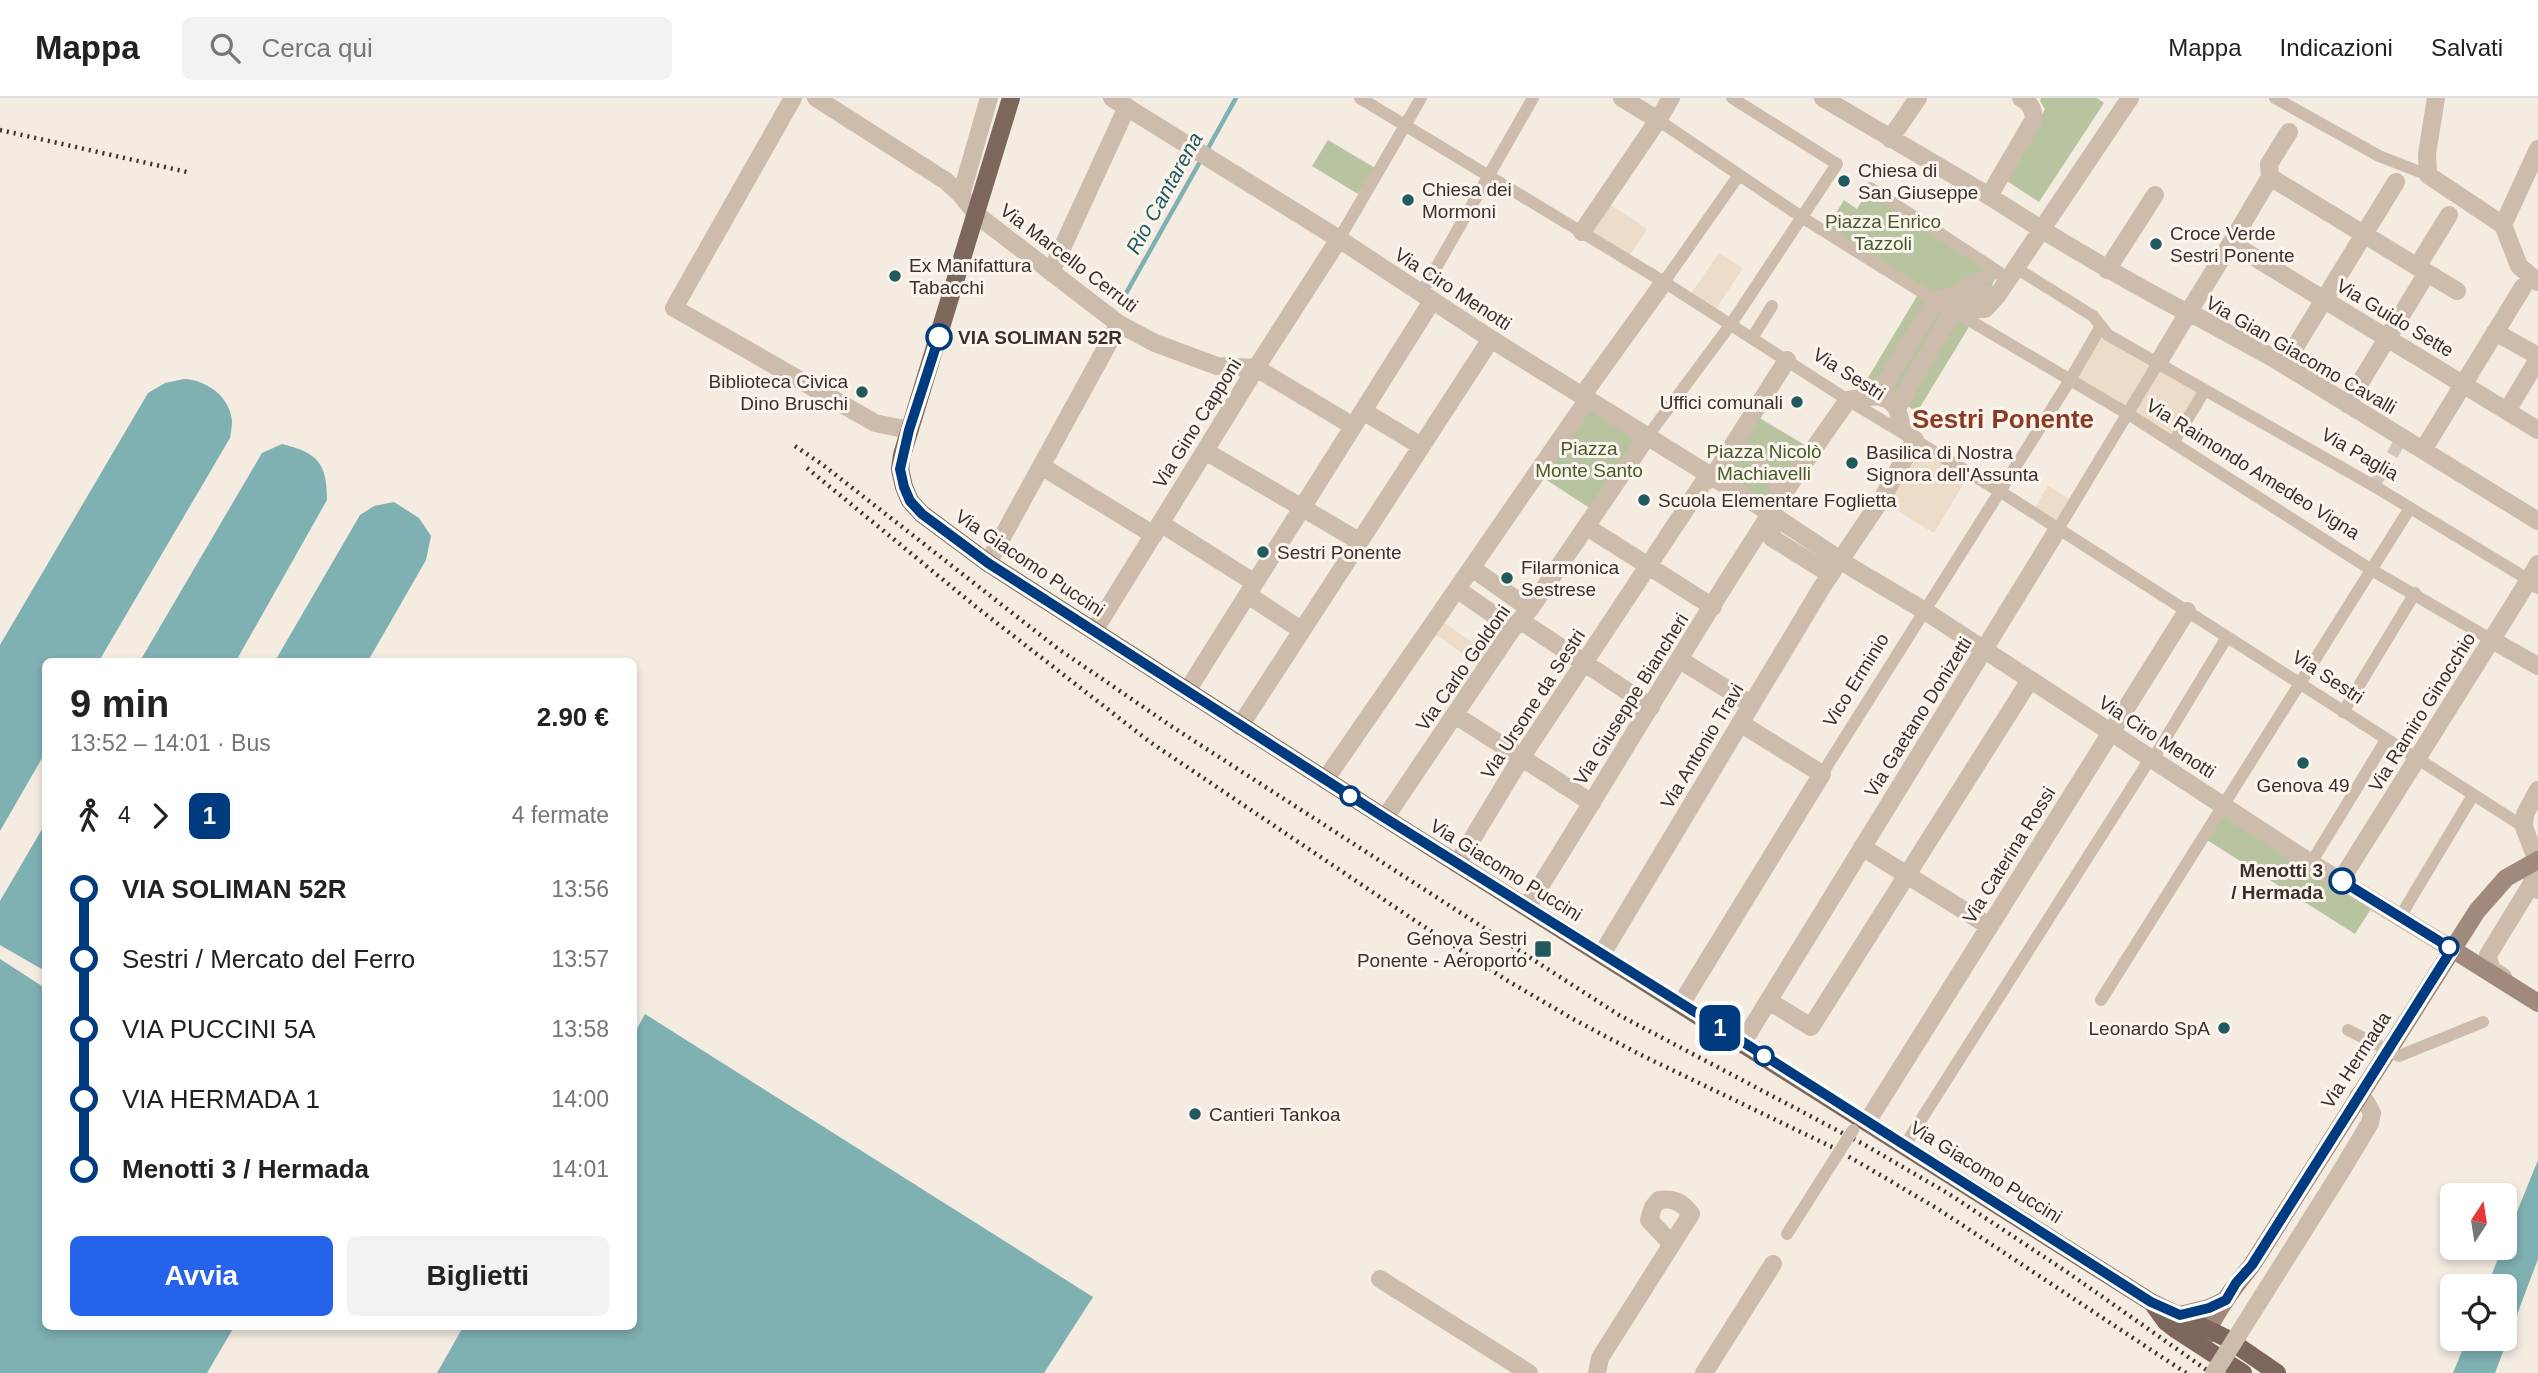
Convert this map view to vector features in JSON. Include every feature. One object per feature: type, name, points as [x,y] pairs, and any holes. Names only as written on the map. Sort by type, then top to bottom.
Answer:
[{"type":"main road","name":"Via Giacomo Puccini","points":[[1011,98],[909,430],[900,469],[910,501],[922,514],[988,563],[1240,726],[1743,1042],[1860,1126],[1905,1145],[2151,1302],[2166,1322],[2177,1322]]},
{"type":"main road","name":"Via Hermada","points":[[2201,1347],[2208,1329],[2236,1283],[2252,1265],[2477,911],[2506,878],[2537,860]]},
{"type":"main road","points":[[2452,949],[2538,1001]]},
{"type":"main road","points":[[2177,1322],[2226,1300]]},
{"type":"main road","points":[[2177,1322],[2208,1329],[2235,1343],[2277,1373]]},
{"type":"main road","points":[[2177,1322],[2201,1347],[2243,1373]]},
{"type":"street","points":[[793,98],[674,308],[875,423],[909,430]]},
{"type":"street","name":"Via Marcello Cerruti","points":[[816,98],[946,181],[977,215],[1119,324],[1155,343],[1217,366],[1256,369]]},
{"type":"street","points":[[961,195],[989,98]]},
{"type":"street","name":"Via Sestri","points":[[1360,98],[1664,282],[1951,465],[2001,492],[2524,827]]},
{"type":"street","points":[[1339,239],[1421,98]]},
{"type":"street","points":[[1187,691],[1358,418],[1533,98]]},
{"type":"street","points":[[1622,98],[1658,120]]},
{"type":"street","points":[[1582,232],[1671,98]]},
{"type":"street","points":[[1647,438],[1731,324],[1837,164],[1732,98]]},
{"type":"street","name":"Via Gian Giacomo Cavalli","points":[[1823,98],[1989,196],[2106,270],[2284,365],[2538,521]]},
{"type":"street","points":[[1889,139],[1918,98]]},
{"type":"street","points":[[1941,303],[1984,309],[1997,296],[2008,270],[2040,230],[2130,98]]},
{"type":"street","points":[[2275,98],[2379,156],[2428,175],[2502,225],[2530,284],[2495,332],[2423,450]]},
{"type":"street","points":[[2428,175],[2427,153],[2436,98]]},
{"type":"street","points":[[1989,196],[2034,119],[2034,111],[2027,99]]},
{"type":"street","points":[[1051,272],[1123,101]]},
{"type":"street","name":"Via Ciro Menotti","points":[[1123,101],[1426,298],[1925,611],[2311,863],[2452,949]]},
{"type":"street","name":"Via Raimondo Amedeo Vigna","points":[[1658,120],[1803,218],[2128,414],[2370,569],[2538,666]]},
{"type":"street","points":[[2158,363],[2270,177],[2269,164],[2289,132]]},
{"type":"street","points":[[2502,225],[2538,149]]},
{"type":"street","points":[[1325,780],[1473,569],[1585,398],[1739,175]]},
{"type":"street","points":[[2270,177],[2457,291]]},
{"type":"street","points":[[2284,365],[2396,182]]},
{"type":"street","points":[[1870,188],[2097,321]]},
{"type":"street","points":[[2106,270],[2155,195]]},
{"type":"street","points":[[2347,404],[2387,338],[2449,215]]},
{"type":"street","name":"Via Gino Capponi","points":[[1094,631],[1339,239]]},
{"type":"street","name":"Via Guido Sette","points":[[2231,243],[2538,430]]},
{"type":"street","points":[[1877,396],[1941,303],[2008,270]]},
{"type":"street","points":[[1897,408],[1941,303]]},
{"type":"street","points":[[1752,338],[1772,306]]},
{"type":"street","name":"Via Paglia","points":[[2097,321],[2108,334],[2410,508],[2535,576]]},
{"type":"street","name":"Vico Erminio","points":[[1681,1004],[2070,380],[2097,321]]},
{"type":"street","points":[[988,563],[1119,324]]},
{"type":"street","points":[[2495,332],[2538,358],[2507,411]]},
{"type":"street","points":[[1240,726],[1491,339]]},
{"type":"street","name":"Via Ursone da Sestri","points":[[1457,864],[1521,758],[1703,484],[1712,478],[1787,360]]},
{"type":"street","name":"Via Gaetano Donizetti","points":[[1743,1042],[1985,651],[2158,363]]},
{"type":"street","points":[[1256,369],[1421,446]]},
{"type":"street","points":[[2173,443],[2205,390]]},
{"type":"street","points":[[1848,400],[1877,396],[1889,400],[1897,408],[1902,427],[1915,440]]},
{"type":"street","name":"Via Giuseppe Biancheri","points":[[1527,907],[1771,514],[1848,400]]},
{"type":"street","name":"Via Carlo Goldoni","points":[[1385,818],[1647,438]]},
{"type":"street","name":"Via Antonio Travi","points":[[1602,954],[1751,704],[1840,559],[1883,497],[1915,440]]},
{"type":"street","points":[[1205,451],[1359,541]]},
{"type":"street","points":[[1756,456],[1782,497]]},
{"type":"street","points":[[1041,466],[1157,529],[1251,589],[1301,630]]},
{"type":"street","points":[[2101,1000],[2410,508]]},
{"type":"street","points":[[1587,527],[1713,607]]},
{"type":"street","points":[[1473,569],[1521,620]]},
{"type":"street","name":"Via Ramiro Ginocchio","points":[[2341,880],[2535,576]]},
{"type":"street","points":[[1458,590],[1521,620],[1651,707]]},
{"type":"street","points":[[2343,712],[2415,593]]},
{"type":"street","name":"Via Caterina Rossi","points":[[1860,1126],[2187,611]]},
{"type":"street","points":[[1905,1145],[2227,637]]},
{"type":"street","points":[[1680,660],[1751,704]]},
{"type":"street","points":[[1769,1001],[1811,1027],[2030,680]]},
{"type":"street","points":[[1455,715],[1591,803]]},
{"type":"street","points":[[1740,723],[1822,774]]},
{"type":"street","points":[[2311,863],[2386,740]]},
{"type":"street","points":[[2538,790],[2525,814],[2524,827],[2537,860],[2535,888],[2490,949],[2487,960],[2491,969],[2538,1001]]},
{"type":"street","points":[[2400,917],[2473,795]]},
{"type":"street","points":[[1862,846],[1989,926]]},
{"type":"street","points":[[2348,1030],[2399,1056],[2483,1022]]},
{"type":"street","points":[[2214,1373],[2370,1124],[2372,1113],[2366,1102],[2358,1096]]},
{"type":"street","points":[[1787,1234],[1860,1126]]},
{"type":"street","points":[[1597,1373],[1600,1358],[1691,1214],[1684,1205],[1671,1199],[1659,1200],[1653,1207],[1649,1220],[1669,1241],[1669,1248]]},
{"type":"street","points":[[1704,1373],[1773,1264]]},
{"type":"street","points":[[1380,1279],[1529,1373]]},
{"type":"green space","points":[[2041,98],[2097,98],[2104,103],[2039,202],[2007,181],[2045,109]]},
{"type":"green space","points":[[1328,140],[1375,168],[1358,194],[1312,166]]},
{"type":"green space","name":"Piazza Enrico Tazzoli","points":[[1870,188],[1999,272],[1917,412],[1866,381],[1920,291],[1825,231],[1844,200],[1857,209]]},
{"type":"green space","name":"Piazza Monte Santo","points":[[1589,407],[1637,439],[1591,509],[1542,477]]},
{"type":"green space","name":"Piazza Nicolò Machiavelli","points":[[1756,416],[1810,448],[1772,507],[1719,475]]},
{"type":"green space","points":[[2224,815],[2371,909],[2355,934],[2207,840]]},
{"type":"shaded area","points":[[1603,200],[1647,229],[1626,261],[1582,232]]},
{"type":"shaded area","points":[[1719,253],[1743,268],[1713,313],[1688,298]]},
{"type":"shaded area","points":[[2099,334],[2201,393],[2174,438],[2073,379]]},
{"type":"shaded area","points":[[1921,450],[1967,478],[1934,533],[1888,505]]},
{"type":"shaded area","points":[[2048,486],[2075,502],[2058,529],[2032,512]]},
{"type":"shaded area","points":[[1444,623],[1487,652],[1482,667],[1431,631]]},
{"type":"water","points":[[192,380],[215,391],[227,404],[230,412],[230,438],[101,658],[42,658],[42,758],[0,831],[0,645],[148,393],[165,383]]},
{"type":"water","points":[[282,444],[312,456],[322,468],[327,500],[238,658],[142,658],[262,453]]},
{"type":"water","points":[[394,502],[419,518],[431,536],[426,560],[370,658],[277,658],[360,515],[374,506]]},
{"type":"water","points":[[42,829],[42,969],[0,945],[0,901]]},
{"type":"water","points":[[0,959],[42,986],[42,1330],[232,1330],[207,1373],[0,1373]]},
{"type":"water","points":[[645,1014],[1093,1297],[1044,1373],[437,1373],[461,1330],[637,1330],[637,1029]]},
{"type":"water","points":[[2538,1160],[2538,1259],[2517,1315],[2517,1274],[2492,1274],[2498,1260],[2517,1260],[2517,1212]]},
{"type":"water","points":[[2462,1351],[2503,1351],[2495,1373],[2453,1373]]},
{"type":"waterway","name":"Rio Cantarena","points":[[1206,152],[1236,98]]},
{"type":"waterway","name":"Rio Cantarena","points":[[1120,304],[1201,160]]},
{"type":"tunnel","points":[[2374,486],[2402,438]]},
{"type":"railway","points":[[0,130],[187,172]]},
{"type":"railway","points":[[795,446],[1057,648],[1171,726],[1619,1015],[1865,1145],[1949,1194],[2067,1272],[2211,1373]]},
{"type":"railway","points":[[807,468],[975,606],[1150,742],[1414,920],[1573,1019],[1639,1054],[1834,1148],[1882,1176],[1938,1209],[2186,1373]]},
{"type":"bus line","name":"1","points":[[939,337],[909,430],[900,469],[910,501],[922,514],[988,563],[1240,726],[2151,1302],[2180,1315],[2209,1308],[2226,1300],[2236,1283],[2252,1265],[2452,949],[2342,881]]},
{"type":"place","name":"Chiesa di San Giuseppe","points":[[1844,181]]},
{"type":"place","name":"Chiesa dei Mormoni","points":[[1408,200]]},
{"type":"place","name":"Croce Verde Sestri Ponente","points":[[2156,244]]},
{"type":"place","name":"Ex Manifattura Tabacchi","points":[[895,276]]},
{"type":"place","name":"VIA SOLIMAN 52R","points":[[939,337]]},
{"type":"place","name":"Biblioteca Civica Dino Bruschi","points":[[862,392]]},
{"type":"place","name":"Uffici comunali","points":[[1797,402]]},
{"type":"place","name":"Basilica di Nostra Signora dell'Assunta","points":[[1852,463]]},
{"type":"place","name":"Scuola Elementare Foglietta","points":[[1644,500]]},
{"type":"place","name":"Sestri Ponente","points":[[1263,552]]},
{"type":"place","name":"Filarmonica Sestrese","points":[[1507,578]]},
{"type":"place","name":"Genova 49","points":[[2303,763]]},
{"type":"place","name":"Menotti 3 / Hermada","points":[[2342,881]]},
{"type":"place","name":"Genova Sestri Ponente - Aeroporto","points":[[1543,949]]},
{"type":"place","name":"Leonardo SpA","points":[[2224,1028]]},
{"type":"place","name":"Cantieri Tankoa","points":[[1195,1114]]},
{"type":"district","name":"Sestri Ponente","points":[[2003,419]]}]
